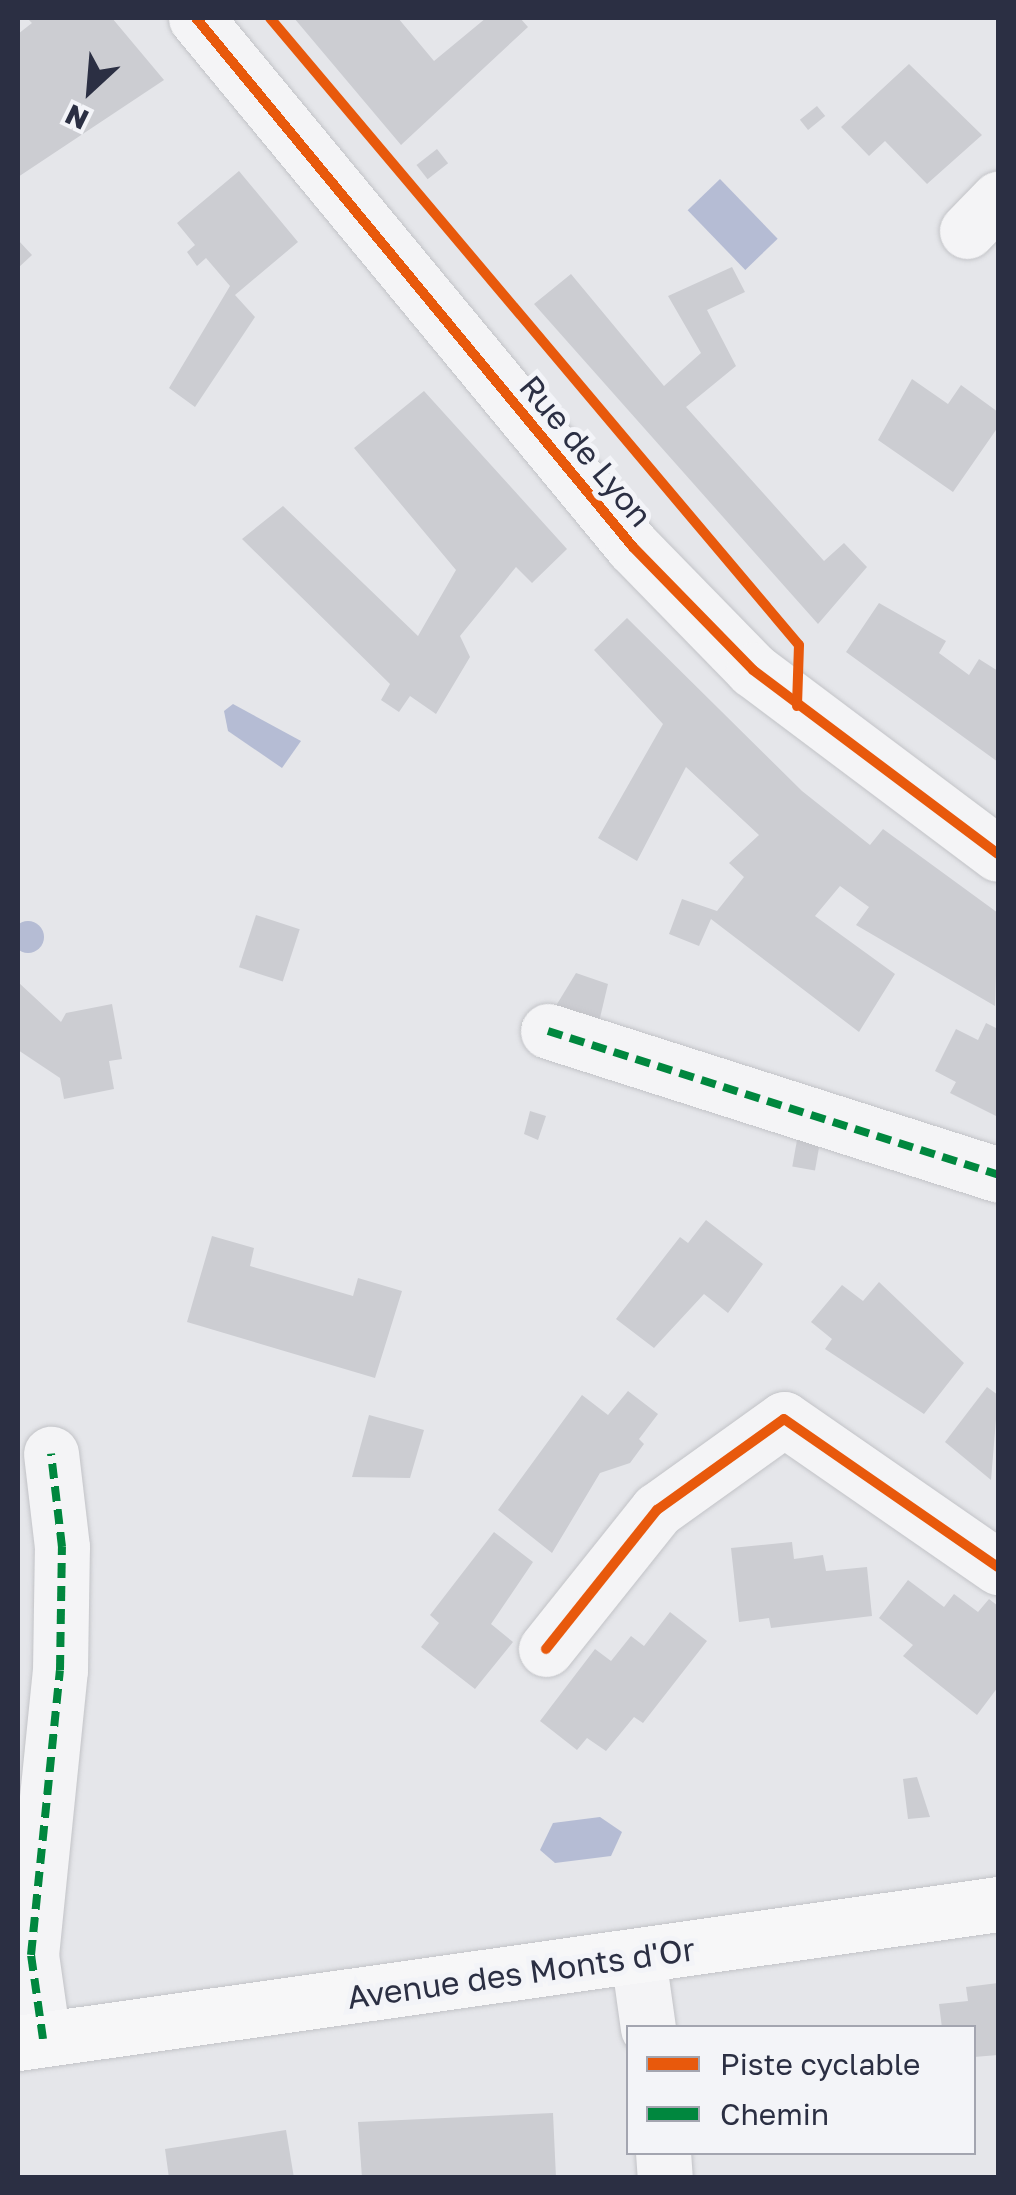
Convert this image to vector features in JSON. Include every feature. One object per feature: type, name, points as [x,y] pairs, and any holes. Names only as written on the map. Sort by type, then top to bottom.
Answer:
[{"type":"main road","name":"Avenue des Monts d'Or","points":[[26,2043],[998,1904]]},
{"type":"street","name":"Rue de Lyon","points":[[196,18],[633,547],[752,670],[998,854]]},
{"type":"street","points":[[548,1031],[998,1175]]},
{"type":"street","points":[[546,1649],[657,1510],[784,1420],[998,1567]]},
{"type":"street","name":"Avenue des Monts d'Or","points":[[26,2043],[31,1954],[60,1670],[62,1548],[51,1454]]},
{"type":"street","points":[[638,1957],[648,2025]]},
{"type":"water","points":[[720,179],[778,239],[745,270],[688,210]]},
{"type":"water","points":[[233,704],[301,741],[282,768],[228,731],[224,711]]},
{"type":"water","points":[[28,921],[39,926],[44,937],[39,948],[28,953],[17,948],[12,937],[17,926]]},
{"type":"water","points":[[600,1817],[622,1832],[611,1856],[555,1863],[540,1850],[553,1823]]},
{"type":"building","points":[[27,18],[112,18],[164,80],[18,177],[18,34],[32,23]]},
{"type":"building","points":[[294,18],[398,18],[434,61],[486,18],[520,18],[528,27],[401,145]]},
{"type":"building","points":[[909,64],[982,135],[927,184],[885,141],[869,156],[841,127]]},
{"type":"building","points":[[817,106],[825,116],[808,130],[800,120]]},
{"type":"building","points":[[437,149],[448,163],[428,179],[417,165]]},
{"type":"building","points":[[239,171],[298,242],[235,295],[255,317],[195,407],[169,388],[230,286],[206,258],[197,266],[187,252],[195,245],[177,223]]},
{"type":"building","points":[[18,240],[32,255],[18,268]]},
{"type":"building","points":[[732,267],[745,292],[707,310],[736,366],[686,407],[824,561],[844,543],[867,567],[818,624],[534,304],[571,274],[664,386],[701,353],[668,296]]},
{"type":"building","points":[[912,379],[948,404],[961,385],[998,412],[998,427],[953,492],[878,440]]},
{"type":"building","points":[[424,391],[567,549],[532,583],[516,567],[460,636],[470,657],[436,714],[410,696],[399,712],[381,700],[390,684],[242,539],[283,506],[418,636],[456,570],[354,448]]},
{"type":"building","points":[[879,603],[946,641],[939,653],[969,675],[979,659],[998,671],[998,762],[846,652]]},
{"type":"building","points":[[627,618],[802,791],[870,845],[883,829],[998,913],[995,1006],[856,925],[869,907],[840,886],[815,916],[895,974],[859,1032],[711,919],[699,946],[669,934],[682,899],[717,911],[744,877],[729,863],[759,835],[686,767],[637,861],[598,838],[663,724],[594,650]]},
{"type":"building","points":[[256,915],[300,929],[283,982],[239,967]]},
{"type":"building","points":[[576,973],[608,984],[599,1022],[554,1009]]},
{"type":"building","points":[[18,982],[61,1022],[66,1013],[112,1004],[122,1059],[109,1061],[114,1089],[64,1099],[60,1078],[18,1050]]},
{"type":"building","points":[[986,1023],[998,1029],[998,1117],[950,1093],[956,1082],[935,1071],[956,1029],[978,1040]]},
{"type":"building","points":[[530,1111],[546,1116],[538,1140],[524,1134]]},
{"type":"building","points":[[797,1140],[820,1144],[815,1171],[792,1167]]},
{"type":"building","points":[[706,1220],[763,1264],[728,1313],[704,1294],[654,1348],[616,1319],[680,1237],[688,1243]]},
{"type":"building","points":[[212,1236],[254,1248],[250,1266],[353,1296],[358,1278],[402,1291],[375,1378],[187,1322]]},
{"type":"building","points":[[879,1282],[964,1363],[924,1414],[825,1349],[832,1339],[811,1322],[842,1285],[863,1301]]},
{"type":"building","points":[[987,1387],[998,1395],[991,1480],[945,1442]]},
{"type":"building","points":[[628,1391],[658,1414],[639,1439],[644,1444],[630,1463],[600,1473],[552,1553],[498,1510],[582,1395],[608,1415]]},
{"type":"building","points":[[369,1415],[424,1430],[410,1478],[352,1477]]},
{"type":"building","points":[[494,1532],[533,1562],[491,1624],[513,1642],[475,1689],[421,1647],[439,1623],[430,1615]]},
{"type":"building","points":[[792,1542],[794,1559],[823,1555],[826,1571],[867,1567],[872,1616],[771,1628],[769,1618],[739,1622],[731,1548]]},
{"type":"building","points":[[908,1580],[944,1607],[954,1594],[978,1612],[989,1599],[998,1606],[998,1687],[977,1715],[903,1656],[913,1645],[879,1618]]},
{"type":"building","points":[[670,1612],[707,1641],[643,1723],[634,1717],[606,1751],[587,1738],[577,1750],[540,1721],[595,1649],[611,1661],[631,1636],[644,1646]]},
{"type":"building","points":[[917,1777],[930,1817],[908,1819],[903,1779]]},
{"type":"building","points":[[998,1983],[998,2055],[976,2057],[976,2025],[942,2025],[939,2004],[968,2001],[966,1987]]},
{"type":"building","points":[[553,2113],[556,2178],[362,2178],[358,2122]]},
{"type":"building","points":[[286,2130],[294,2178],[169,2178],[165,2149]]},
{"type":"marked path","points":[[548,1031],[998,1175]]},
{"type":"marked path","points":[[43,2039],[31,1955],[60,1670],[62,1547],[51,1454]]},
{"type":"cycle path","points":[[196,18],[633,547],[753,670],[998,854]]},
{"type":"cycle path","points":[[270,18],[799,645],[797,706]]},
{"type":"cycle path","points":[[546,1649],[657,1510],[784,1419],[998,1567]]}]
